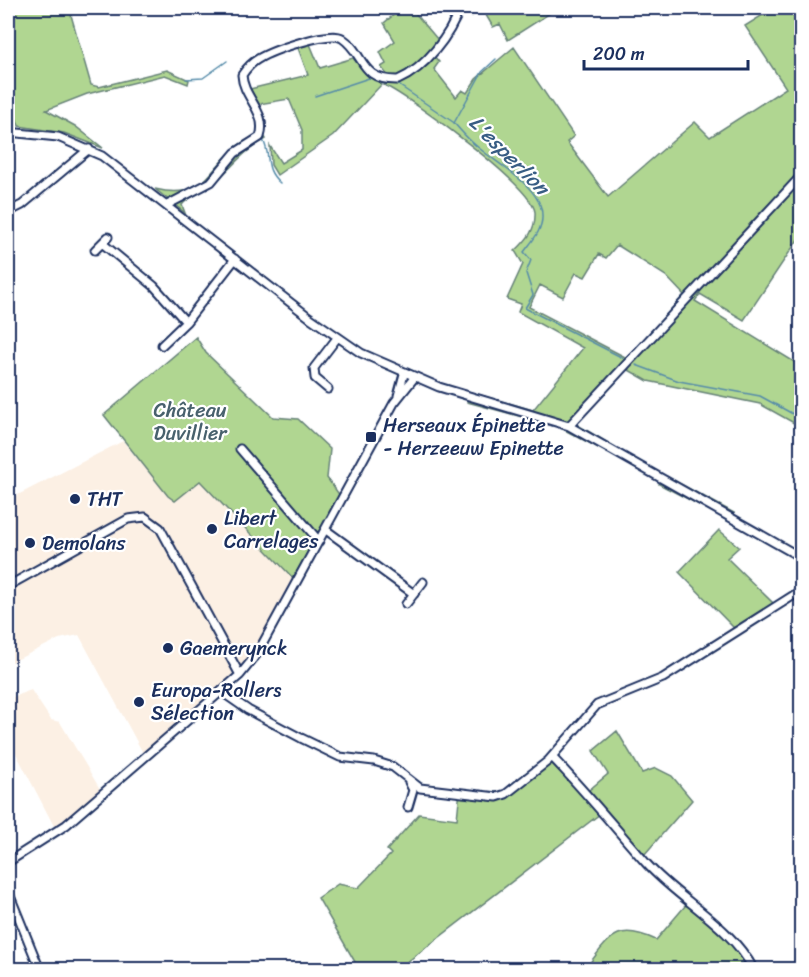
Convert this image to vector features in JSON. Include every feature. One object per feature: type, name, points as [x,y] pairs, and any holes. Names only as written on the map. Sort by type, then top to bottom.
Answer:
[{"type":"street","points":[[168,206],[211,182],[229,160],[260,137],[262,131],[260,116],[242,80],[247,68],[258,59],[311,40],[337,36],[344,39],[359,60],[375,75],[398,80],[416,70],[429,56],[448,31],[460,8]]},
{"type":"street","points":[[8,132],[58,137],[89,148],[168,206],[337,338],[404,374],[568,426],[801,558]]},
{"type":"street","points":[[8,212],[22,205],[89,148]]},
{"type":"street","points":[[568,426],[801,175]]},
{"type":"street","points":[[95,250],[108,237]]},
{"type":"street","points":[[102,243],[154,286],[186,322]]},
{"type":"street","points":[[162,345],[186,322],[235,259]]},
{"type":"street","points":[[327,389],[315,378],[314,368],[337,338]]},
{"type":"street","points":[[8,861],[66,825],[240,675],[257,654],[326,530],[398,396],[404,374]]},
{"type":"street","points":[[398,396],[404,393],[414,378]]},
{"type":"street","points":[[240,449],[319,541]]},
{"type":"street","points":[[8,586],[128,519],[145,517],[159,528],[240,675]]},
{"type":"street","points":[[326,530],[414,594]]},
{"type":"street","points":[[406,604],[423,582]]},
{"type":"street","points":[[222,692],[248,710],[340,757],[374,760],[393,767],[408,779],[429,790],[497,796],[507,794],[552,757],[597,705],[663,678],[801,590]]},
{"type":"street","points":[[552,757],[625,836],[647,864],[738,945],[754,969]]},
{"type":"street","points":[[408,779],[413,790],[408,807]]},
{"type":"street","points":[[8,891],[40,969]]},
{"type":"shaded area","points":[[123,441],[168,496],[200,481],[293,578],[250,657],[214,694],[143,753],[79,635],[59,639],[8,664],[8,500]]},
{"type":"shaded area","points":[[31,690],[51,720],[60,722],[100,789],[55,828],[8,738],[8,699]]},
{"type":"green space","points":[[8,8],[69,8],[91,85],[99,87],[167,70],[189,80],[188,84],[165,75],[87,94],[46,110],[75,126],[103,148],[64,133],[19,126],[16,117],[8,121]]},
{"type":"green space","points":[[402,8],[423,8],[416,14],[438,40],[430,51],[439,62],[434,69],[456,97],[462,90],[467,93],[476,79],[514,47],[574,136],[567,142],[608,197],[695,122],[710,137],[786,88],[745,26],[774,8],[801,8],[801,235],[744,320],[700,294],[695,301],[801,366],[801,427],[760,404],[648,381],[627,369],[576,424],[615,447],[610,454],[559,427],[467,402],[470,392],[533,410],[583,348],[518,312],[521,304],[507,299],[523,264],[515,251],[530,234],[535,212],[529,200],[493,164],[443,124],[384,85],[392,81],[381,67],[386,64],[380,52],[395,41],[384,23]],"holes":[[[617,245],[666,276],[684,295],[627,358],[529,307],[540,285],[563,297],[576,273],[585,277],[599,254],[606,258]]]},
{"type":"green space","points":[[442,8],[456,8],[452,19]]},
{"type":"green space","points":[[456,8],[558,8],[508,40],[500,24],[493,27],[483,10],[472,16]]},
{"type":"green space","points":[[310,44],[320,68],[353,58],[365,73],[382,84],[333,136],[277,175],[271,165],[270,146],[281,163],[302,150],[302,130],[289,99],[259,104],[250,89],[308,75],[298,48]]},
{"type":"green space","points":[[260,130],[266,139],[248,151],[214,183],[185,202],[182,205],[185,213],[155,189],[172,192],[195,187],[204,181],[237,146]]},
{"type":"green space","name":"Château Duvillier","points":[[196,337],[206,353],[273,417],[298,419],[330,449],[327,478],[341,497],[293,578],[200,481],[175,501],[168,496],[104,415]]},
{"type":"green space","points":[[666,476],[734,513],[728,520],[659,484]]},
{"type":"green space","points":[[719,530],[739,547],[727,558],[774,604],[735,629],[679,572]]},
{"type":"green space","points":[[617,731],[642,773],[656,768],[672,776],[692,800],[639,860],[600,814],[398,969],[359,969],[318,898],[338,884],[358,888],[391,854],[387,850],[419,814],[457,819],[460,790],[490,793],[504,791],[531,770],[551,763],[583,795],[608,774],[593,751]]},
{"type":"green space","points":[[691,899],[733,937],[751,957],[738,969],[584,970],[614,936],[631,932],[656,940]]},
{"type":"waterway","name":"L'esperlion","points":[[496,59],[482,72],[454,123],[473,143],[525,184],[540,204],[541,226],[524,252],[531,260],[526,273],[533,295],[525,308],[623,358]]},
{"type":"waterway","points":[[186,79],[203,78],[227,61]]},
{"type":"waterway","points":[[315,96],[372,77],[388,84],[397,84],[453,122]]},
{"type":"waterway","points":[[263,140],[271,172],[280,183]]},
{"type":"waterway","name":"L'esperlion","points":[[636,365],[679,381],[760,396],[802,419]]},
{"type":"place","name":"Herseaux Épinette - Herzeeuw Epinette","points":[[371,437]]},
{"type":"place","name":"THT","points":[[75,499]]},
{"type":"place","name":"Libert Carrelages","points":[[212,529]]},
{"type":"place","name":"Demolans","points":[[30,543]]},
{"type":"place","name":"Gaemerynck","points":[[168,648]]},
{"type":"place","name":"Europa-Rollers Sélection","points":[[139,702]]}]
